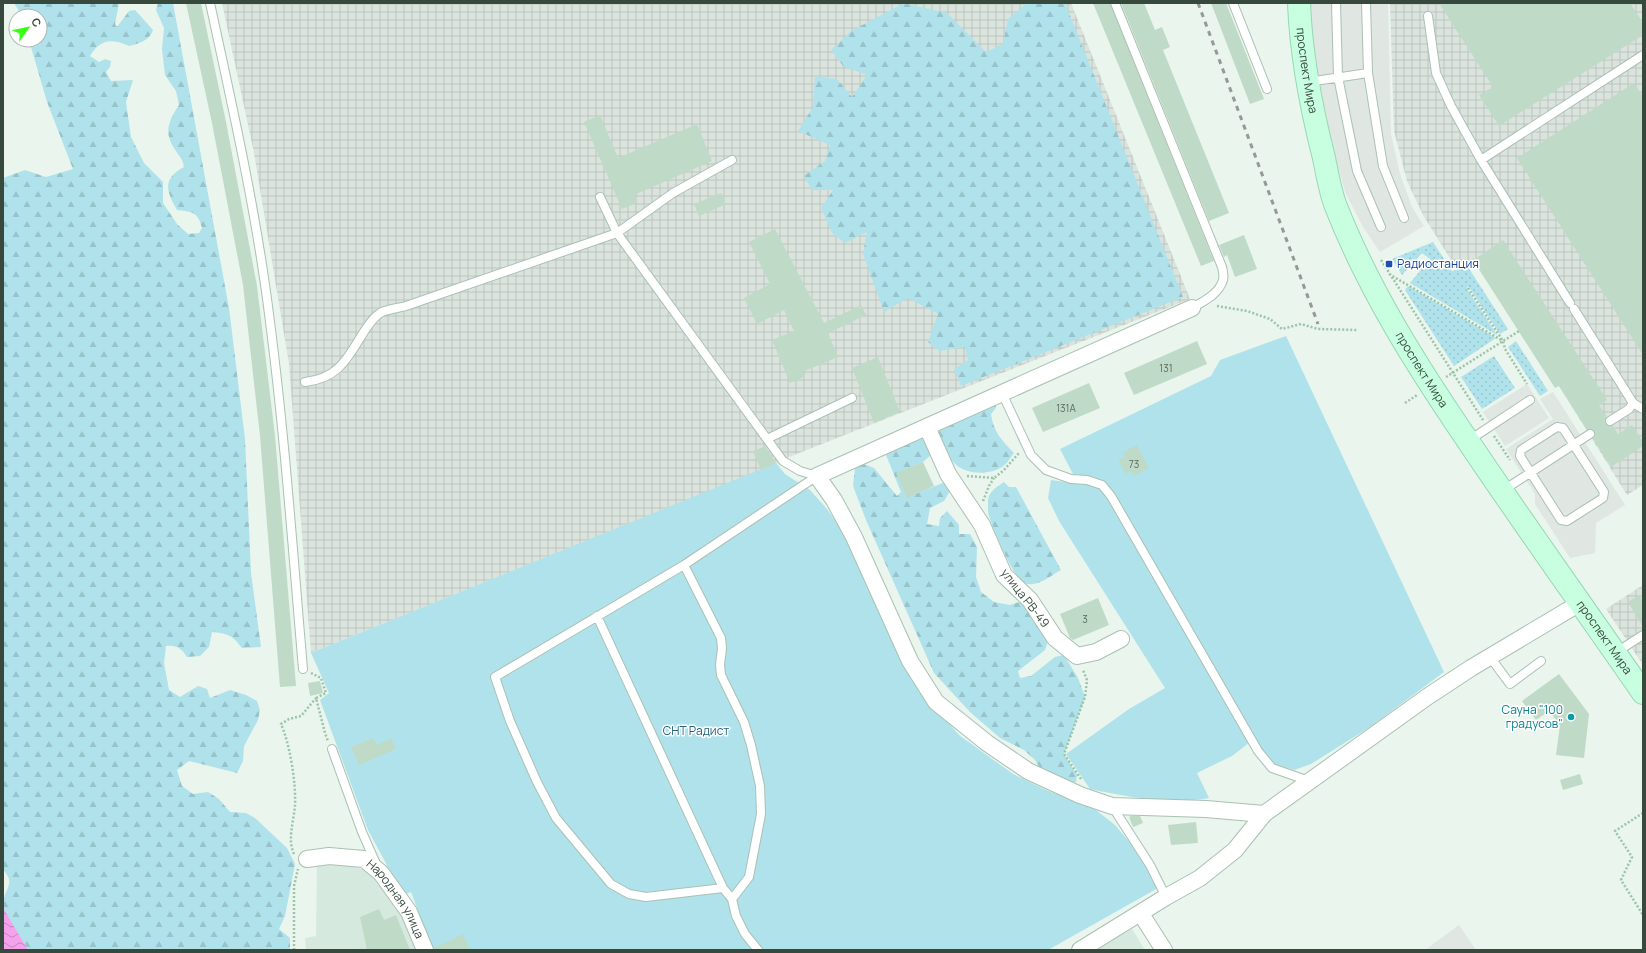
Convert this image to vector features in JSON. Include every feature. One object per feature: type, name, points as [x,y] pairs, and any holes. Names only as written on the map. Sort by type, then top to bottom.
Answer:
[{"type":"street","name":"проспект Мира","points":[[1298,3],[1307,82],[1335,203],[1357,252],[1391,320],[1431,387],[1501,492],[1642,691]]},
{"type":"street","points":[[1196,305],[817,476],[834,500],[854,537],[910,661],[936,702],[987,743],[1028,771],[1087,797],[1112,806],[1206,809],[1264,814]]},
{"type":"street","name":"улица РВ-49","points":[[927,427],[948,474],[982,525],[1004,574],[1030,600],[1055,638],[1077,656]]},
{"type":"street","points":[[1080,950],[1141,914],[1166,897],[1200,878],[1234,850],[1264,814],[1427,697],[1580,603]]},
{"type":"street","points":[[1077,656],[1096,652],[1121,639]]},
{"type":"street","name":"Народная улица","points":[[307,859],[329,856],[364,859],[381,873],[409,912],[425,950]]},
{"type":"street","points":[[1141,914],[1164,950]]},
{"type":"lane","points":[[210,3],[244,164],[270,321],[283,436],[302,669]]},
{"type":"lane","points":[[1115,3],[1222,267],[1224,279],[1218,291],[1196,305]]},
{"type":"lane","points":[[1233,3],[1267,90]]},
{"type":"lane","points":[[1336,3],[1338,77],[1357,171],[1381,227]]},
{"type":"lane","points":[[1366,3],[1368,73],[1383,166],[1404,218]]},
{"type":"lane","points":[[1428,16],[1436,73],[1451,106],[1481,160],[1633,403],[1643,408]]},
{"type":"lane","points":[[1481,160],[1643,56]]},
{"type":"lane","points":[[1307,82],[1368,73]]},
{"type":"lane","points":[[305,382],[319,381],[331,375],[343,365],[371,321],[382,312],[406,306],[617,233],[673,193],[732,160]]},
{"type":"lane","points":[[600,198],[617,233],[783,461],[800,471],[817,476]]},
{"type":"lane","points":[[1002,393],[1031,455],[1046,470],[1071,479],[1088,480],[1102,485],[1111,496],[1258,750],[1272,768],[1309,781]]},
{"type":"lane","points":[[767,439],[852,398]]},
{"type":"lane","points":[[1468,441],[1530,400]]},
{"type":"lane","points":[[1610,421],[1629,409],[1633,403]]},
{"type":"lane","points":[[1557,427],[1563,428],[1604,492],[1603,498],[1567,521],[1561,520],[1530,473],[1520,456],[1521,450],[1557,427]]},
{"type":"lane","points":[[1501,492],[1590,434]]},
{"type":"lane","points":[[723,888],[646,897],[629,894],[611,884],[556,818],[537,782],[510,721],[495,677],[684,565],[817,476]]},
{"type":"lane","points":[[684,565],[721,638],[722,648],[720,665],[722,675],[744,722],[751,745],[760,786],[761,814],[749,877],[732,899]]},
{"type":"lane","points":[[597,616],[723,888],[732,899],[736,916],[745,934],[758,950]]},
{"type":"lane","points":[[1615,653],[1643,634]]},
{"type":"lane","points":[[1490,657],[1510,684],[1541,661]]},
{"type":"lane","points":[[332,749],[362,832],[381,873]]},
{"type":"lane","points":[[1112,806],[1150,865],[1166,897]]},
{"type":"path","points":[[1381,260],[1452,373],[1522,478]]},
{"type":"path","points":[[1388,273],[1502,341]]},
{"type":"path","points":[[1468,288],[1502,341],[1505,349],[1527,384]]},
{"type":"path","points":[[1196,305],[1247,311],[1270,319],[1282,329],[1301,324],[1318,329],[1357,330]]},
{"type":"path","points":[[1441,380],[1518,331]]},
{"type":"path","points":[[1405,403],[1418,395]]},
{"type":"path","points":[[942,461],[956,472],[967,476],[994,478],[1027,447]]},
{"type":"path","points":[[1077,656],[1087,680],[1084,697],[1064,754],[1088,789],[1087,797]]},
{"type":"path","points":[[294,950],[294,886],[298,869],[307,859],[295,856],[291,848],[291,832],[295,806],[289,746],[281,724],[289,719],[301,716],[316,698],[326,693],[321,678],[302,669]]},
{"type":"path","points":[[316,698],[325,733],[332,749]]},
{"type":"path","points":[[1643,813],[1615,831],[1632,857],[1621,880],[1643,915]]},
{"type":"shaded area","points":[[222,3],[1071,3],[1190,299],[789,457],[783,461],[311,653],[289,364],[254,153]]},
{"type":"shaded area","points":[[1310,3],[1388,3],[1391,134],[1400,174],[1412,207],[1424,226],[1380,252],[1363,227],[1345,192],[1327,127],[1315,71]]},
{"type":"shaded area","points":[[1390,3],[1643,3],[1643,485],[1627,495],[1559,386],[1503,241],[1473,260],[1454,265],[1423,215],[1407,181],[1394,131]]},
{"type":"shaded area","points":[[1527,384],[1549,418],[1505,446],[1483,412]]},
{"type":"shaded area","points":[[1553,392],[1625,505],[1596,523],[1595,553],[1570,558],[1535,504],[1535,494],[1506,449],[1553,419],[1540,399]]},
{"type":"shaded area","points":[[1643,585],[1643,665],[1606,609]]},
{"type":"shaded area","points":[[330,862],[344,862],[366,871],[383,886],[396,902],[418,950],[306,950],[305,938],[316,936],[317,866]]},
{"type":"shaded area","points":[[1459,925],[1476,950],[1425,950]]},
{"type":"shaded area","points":[[1132,929],[1145,950],[1095,950]]},
{"type":"green space","points":[[14,3],[119,3],[115,24],[117,27],[129,11],[135,10],[153,30],[147,39],[129,46],[112,41],[102,43],[90,56],[99,62],[105,59],[111,61],[110,67],[106,72],[111,81],[133,80],[126,102],[131,137],[144,163],[163,182],[163,203],[177,224],[188,234],[199,233],[202,228],[197,216],[191,212],[177,210],[170,197],[168,186],[169,181],[172,176],[184,167],[183,162],[169,139],[168,128],[179,105],[176,91],[165,75],[162,49],[164,28],[156,10],[158,3],[173,3],[229,308],[245,439],[251,573],[261,647],[242,648],[230,636],[212,632],[209,647],[200,656],[187,657],[183,651],[178,648],[166,646],[164,663],[169,690],[180,697],[198,686],[207,689],[210,698],[230,690],[246,695],[257,701],[260,710],[258,720],[244,746],[243,761],[237,773],[189,761],[177,770],[182,786],[193,794],[208,792],[219,799],[230,812],[246,813],[255,818],[287,848],[295,864],[285,916],[279,929],[290,938],[290,950],[28,950],[4,911],[3,902],[9,880],[3,870],[3,178],[25,170],[46,177],[73,169],[47,102],[31,48],[48,48],[48,8],[17,8]]},
{"type":"green space","points":[[904,3],[947,13],[986,52],[1003,44],[1008,19],[1027,3],[1065,3],[1183,297],[961,386],[954,369],[968,360],[965,347],[939,351],[928,342],[938,314],[908,298],[884,312],[863,254],[867,232],[845,243],[832,233],[821,208],[833,190],[812,190],[804,176],[825,161],[830,145],[798,131],[813,107],[815,76],[837,79],[852,97],[867,75],[843,66],[831,50],[851,31]]},
{"type":"green space","points":[[1433,242],[1452,271],[1468,267],[1508,329],[1500,334],[1469,287],[1467,287],[1467,289],[1497,335],[1410,283],[1430,259],[1422,253],[1402,275],[1392,259]]},
{"type":"green space","points":[[1408,286],[1496,338],[1454,366],[1405,290]]},
{"type":"green space","points":[[1286,336],[1444,672],[1370,727],[1311,764],[1294,770],[1274,764],[1254,739],[1232,756],[1197,773],[1209,798],[1179,801],[1149,799],[1090,789],[1066,754],[1129,709],[1165,688],[1059,521],[1048,498],[1051,480],[1073,483],[1074,476],[1060,449],[1211,376],[1220,360]]},
{"type":"green space","points":[[1516,341],[1548,391],[1540,396],[1508,347]]},
{"type":"green space","points":[[1494,356],[1515,388],[1482,409],[1461,377]]},
{"type":"green space","points":[[995,401],[996,408],[991,414],[994,426],[1002,440],[1014,453],[1004,466],[997,470],[978,473],[960,468],[946,452],[935,430]]},
{"type":"green space","points":[[924,433],[932,454],[923,462],[897,473],[907,497],[948,481],[950,491],[944,501],[930,508],[927,524],[939,526],[940,518],[947,511],[959,525],[959,534],[970,534],[977,547],[976,577],[981,592],[994,602],[1010,605],[1025,600],[1049,638],[1045,650],[1018,671],[1020,678],[1031,676],[1055,657],[1064,655],[1078,678],[1085,697],[1064,754],[1077,775],[1076,782],[1067,783],[1043,773],[1035,760],[1024,750],[1000,738],[970,712],[934,673],[866,520],[853,486],[855,468],[864,464],[874,468],[897,496],[901,492],[884,450]]},
{"type":"green space","name":"СНТ Радист","points":[[776,463],[785,474],[810,490],[827,509],[849,540],[934,706],[959,735],[1013,774],[1046,790],[1096,810],[1115,825],[1137,851],[1158,888],[1048,950],[433,950],[411,892],[403,895],[368,830],[320,700],[329,693],[311,653]]},
{"type":"green space","points":[[1004,482],[1009,487],[1016,487],[1061,570],[1039,583],[1024,583],[1014,572],[998,539],[990,518],[988,512],[988,500],[990,494]]},
{"type":"water","points":[[3,908],[28,950],[3,950]]},
{"type":"building","points":[[186,3],[201,3],[226,122],[257,286],[275,436],[296,686],[280,687],[260,436],[243,285],[212,123]]},
{"type":"building","points":[[1093,3],[1110,3],[1214,261],[1201,266]]},
{"type":"building","points":[[1121,3],[1144,3],[1155,30],[1162,27],[1170,47],[1163,50],[1229,213],[1209,221]]},
{"type":"building","points":[[1211,3],[1226,3],[1264,99],[1250,104]]},
{"type":"building","points":[[1439,3],[1630,3],[1643,23],[1643,35],[1499,126],[1479,95],[1493,87]]},
{"type":"building","points":[[1634,83],[1643,97],[1643,355],[1517,158]]},
{"type":"building","points":[[600,115],[618,158],[697,124],[712,161],[634,195],[637,203],[622,209],[584,122]]},
{"type":"building","points":[[721,193],[726,204],[699,216],[694,204]]},
{"type":"building","points":[[775,229],[824,323],[861,305],[866,315],[828,333],[838,357],[802,372],[804,377],[790,383],[772,340],[794,331],[784,310],[757,324],[744,298],[770,284],[749,242]]},
{"type":"building","points":[[1244,235],[1257,269],[1235,277],[1227,255],[1224,257],[1219,245]]},
{"type":"building","points":[[1503,240],[1607,400],[1599,405],[1607,417],[1605,421],[1606,424],[1613,426],[1618,434],[1632,425],[1643,442],[1643,446],[1611,467],[1593,439],[1595,436],[1594,431],[1590,429],[1587,430],[1559,386],[1555,388],[1473,260]]},
{"type":"building","points":[[1197,341],[1207,364],[1134,395],[1124,373]]},
{"type":"building","points":[[878,357],[900,412],[874,423],[852,368]]},
{"type":"building","points":[[1089,383],[1100,408],[1043,432],[1032,408]]},
{"type":"building","points":[[1137,445],[1149,468],[1134,476],[1131,471],[1126,474],[1118,460],[1125,457],[1122,453]]},
{"type":"building","points":[[765,446],[776,463],[761,470],[753,451]]},
{"type":"building","points":[[923,462],[934,486],[907,498],[896,473]]},
{"type":"building","points":[[1639,595],[1643,602],[1643,627],[1628,602]]},
{"type":"building","points":[[1098,598],[1109,625],[1073,640],[1070,638],[1060,614]]},
{"type":"building","name":"Сауна \"100 градусов\"","points":[[1559,674],[1589,714],[1584,758],[1556,755],[1560,725],[1549,711],[1536,720],[1522,701]]},
{"type":"building","points":[[320,681],[323,693],[310,696],[308,683]]},
{"type":"building","points":[[373,738],[377,745],[391,738],[396,749],[359,765],[351,747]]},
{"type":"building","points":[[1580,774],[1583,784],[1563,790],[1560,780]]},
{"type":"building","points":[[1140,816],[1143,823],[1133,827],[1129,817]]},
{"type":"building","points":[[1196,822],[1198,843],[1171,845],[1168,825]]},
{"type":"building","points":[[379,909],[384,920],[396,915],[410,950],[367,950],[360,917]]},
{"type":"building","points":[[463,934],[470,950],[434,950],[434,948]]},
{"type":"railway","points":[[1198,3],[1318,324]]},
{"type":"place","name":"Радиостанция","points":[[1389,264]]},
{"type":"place","name":"Сауна \"100 градусов\"","points":[[1571,717]]}]
